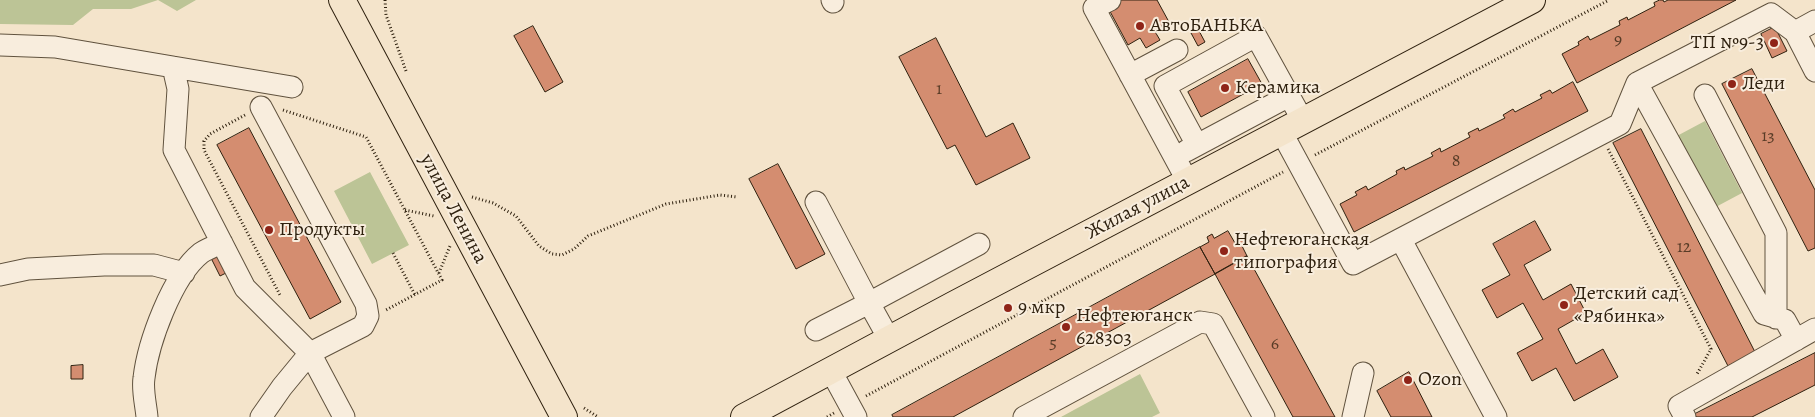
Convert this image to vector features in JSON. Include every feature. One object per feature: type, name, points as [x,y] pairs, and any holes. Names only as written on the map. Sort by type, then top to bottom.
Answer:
[{"type":"main road","name":"улица Ленина","points":[[342,0],[564,417]]},
{"type":"main road","name":"Жилая улица","points":[[744,417],[888,339],[1532,0]]},
{"type":"lane","points":[[1110,0],[1094,8],[1130,75],[1153,128],[1175,157],[1188,182]]},
{"type":"lane","points":[[1197,145],[1165,86],[1256,36],[1289,96],[1292,127],[1299,164],[1354,270],[1401,240],[1620,124],[1637,84],[1771,14],[1795,32],[1815,71]]},
{"type":"lane","points":[[1795,32],[1815,21]]},
{"type":"lane","points":[[0,46],[55,47],[292,87]]},
{"type":"lane","points":[[1130,75],[1177,50]]},
{"type":"lane","points":[[174,67],[178,89],[174,150],[245,288],[310,353],[344,417]]},
{"type":"lane","points":[[1637,84],[1764,314],[1785,320],[1796,340]]},
{"type":"lane","points":[[1704,95],[1776,233],[1776,318]]},
{"type":"lane","points":[[1175,157],[1289,96]]},
{"type":"lane","points":[[261,107],[366,304],[368,316],[363,326],[310,353],[282,387],[261,417]]},
{"type":"lane","points":[[816,202],[888,339]]},
{"type":"lane","points":[[1401,240],[1496,417]]},
{"type":"lane","points":[[147,417],[143,380],[150,346],[163,310],[184,273],[201,253],[222,242]]},
{"type":"lane","points":[[816,330],[979,244]]},
{"type":"lane","points":[[0,275],[28,269],[104,265],[154,265],[184,273]]},
{"type":"lane","points":[[1024,417],[1200,322],[1213,324],[1264,417]]},
{"type":"lane","points":[[1682,411],[1815,329]]},
{"type":"lane","points":[[831,370],[853,411]]},
{"type":"lane","points":[[1353,417],[1363,373]]},
{"type":"path","points":[[827,417],[853,411],[1299,164],[1609,0]]},
{"type":"path","points":[[282,298],[204,150],[204,142],[210,134],[266,104],[366,136],[442,280],[365,322]]},
{"type":"path","points":[[1607,147],[1711,348],[1682,411]]},
{"type":"path","points":[[472,198],[492,203],[516,216],[539,246],[552,254],[562,255],[574,249],[588,236],[666,204],[720,195],[737,197]]},
{"type":"path","points":[[405,210],[436,216],[439,223]]},
{"type":"path","points":[[438,273],[451,245],[447,238]]},
{"type":"path","points":[[393,253],[415,295]]},
{"type":"green space","points":[[0,0],[158,0],[131,9],[93,9],[73,25],[0,24]]},
{"type":"green space","points":[[158,0],[196,0],[177,11]]},
{"type":"green space","points":[[1705,121],[1742,193],[1712,209],[1675,137]]},
{"type":"green space","points":[[370,172],[409,245],[372,264],[334,191]]},
{"type":"green space","points":[[1140,374],[1160,413],[1152,417],[1061,417]]},
{"type":"building","name":"АвтоБАНЬКА","points":[[1113,0],[1157,0],[1169,22],[1154,30],[1160,40],[1146,48],[1140,38],[1128,45],[1106,4]]},
{"type":"building","points":[[1660,0],[1664,2],[1668,0],[1736,0],[1577,83],[1562,54],[1579,45],[1578,42],[1588,36],[1590,40],[1620,25],[1619,21],[1627,17],[1628,20],[1655,6],[1654,3]]},
{"type":"building","points":[[533,26],[563,82],[545,92],[514,36]]},
{"type":"building","name":"ТП №9-3","points":[[1775,27],[1787,51],[1772,58],[1761,34]]},
{"type":"building","points":[[1198,29],[1205,42],[1198,46],[1191,33]]},
{"type":"building","points":[[936,38],[986,137],[1013,123],[1030,158],[976,185],[955,145],[947,149],[899,57]]},
{"type":"building","name":"Керамика","points":[[1248,59],[1262,84],[1201,117],[1188,92]]},
{"type":"building","points":[[1752,69],[1815,190],[1815,248],[1808,251],[1722,84]]},
{"type":"building","points":[[1573,82],[1588,111],[1354,232],[1340,204],[1357,195],[1355,192],[1366,186],[1368,190],[1397,174],[1396,171],[1404,167],[1405,170],[1433,156],[1431,153],[1440,148],[1441,152],[1470,137],[1468,133],[1478,128],[1479,131],[1505,118],[1503,115],[1513,109],[1515,112],[1542,98],[1540,95],[1550,90],[1552,93]]},
{"type":"building","points":[[249,128],[341,302],[310,319],[217,145]]},
{"type":"building","points":[[1641,129],[1755,352],[1728,366],[1613,143]]},
{"type":"building","points":[[778,164],[825,254],[796,269],[749,179]]},
{"type":"building","points":[[1535,221],[1551,250],[1524,265],[1543,300],[1571,284],[1586,313],[1558,329],[1576,364],[1603,349],[1618,377],[1574,401],[1556,368],[1532,381],[1517,353],[1543,339],[1523,303],[1497,318],[1482,290],[1510,275],[1493,244]]},
{"type":"building","name":"Нефтеюганская типография","points":[[1228,231],[1235,243],[1242,239],[1245,244],[1242,246],[1247,256],[1215,274],[1200,247],[1209,242],[1207,237],[1212,234],[1214,238]]},
{"type":"building","points":[[1200,247],[1215,274],[953,417],[893,417],[892,415]]},
{"type":"building","points":[[223,252],[232,270],[220,276],[211,258]]},
{"type":"building","points":[[1247,256],[1335,417],[1293,417],[1215,274]]},
{"type":"building","points":[[1815,353],[1815,385],[1752,417],[1696,417],[1695,414]]},
{"type":"building","points":[[83,365],[83,379],[71,379],[71,366]]},
{"type":"building","points":[[1409,372],[1432,417],[1391,417],[1377,391]]},
{"type":"place","name":"АвтоБАНЬКА","points":[[1140,26]]},
{"type":"place","name":"ТП №9-3","points":[[1774,43]]},
{"type":"place","name":"Леди","points":[[1732,84]]},
{"type":"place","name":"Керамика","points":[[1225,88]]},
{"type":"place","name":"Продукты","points":[[269,230]]},
{"type":"place","name":"Нефтеюганская типография","points":[[1224,251]]},
{"type":"place","name":"Детский сад «Рябинка»","points":[[1564,305]]},
{"type":"place","name":"9 мкр","points":[[1008,308]]},
{"type":"place","name":"Нефтеюганск 628303","points":[[1066,327]]},
{"type":"place","name":"Ozon","points":[[1408,380]]}]
